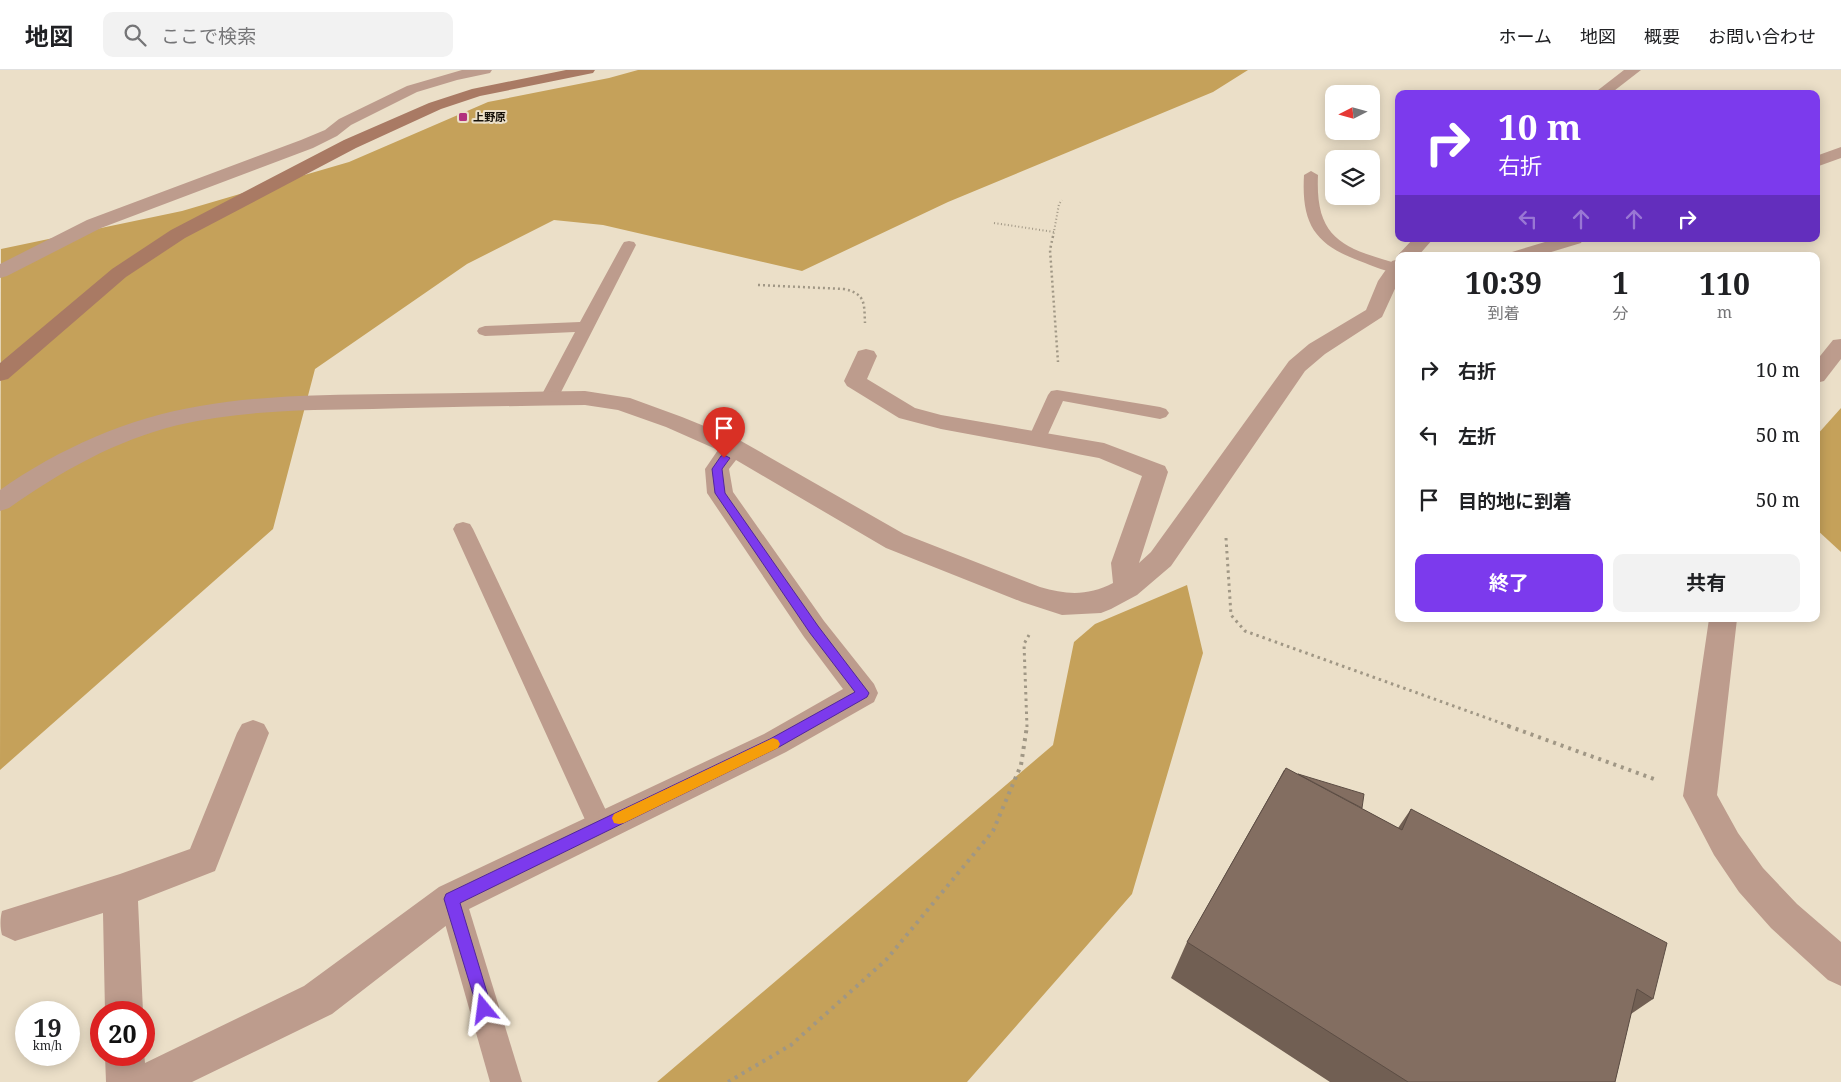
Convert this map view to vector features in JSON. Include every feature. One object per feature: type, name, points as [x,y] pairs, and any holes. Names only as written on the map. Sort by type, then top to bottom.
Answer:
[{"type":"street","points":[[0,272],[94,224],[307,144],[331,133],[345,122],[412,89],[454,76],[485,70]]},
{"type":"street","points":[[0,374],[119,273],[141,258],[178,234],[350,144],[435,106],[477,92],[588,70]]},
{"type":"street","points":[[1606,90],[1634,70]]},
{"type":"street","points":[[1820,160],[1841,152]]},
{"type":"street","points":[[1412,252],[1421,242]]},
{"type":"street","points":[[1533,252],[1564,242]]},
{"type":"street","points":[[0,502],[17,489],[68,459],[107,440],[146,426],[198,413],[248,406],[294,403],[585,398],[622,403],[674,422],[732,447],[896,541],[1032,595],[1062,604],[1101,602],[1127,588],[1162,559],[1298,366],[1317,349],[1375,313],[1388,281],[1395,272]]},
{"type":"street","points":[[1820,371],[1841,345]]},
{"type":"street","points":[[866,356],[855,381],[907,414],[1036,440],[1104,451],[1156,472],[1125,563],[1127,588]]},
{"type":"street","points":[[149,1082],[318,1000],[452,899],[774,743],[863,693],[814,629],[720,493],[717,469],[732,447]]},
{"type":"street","points":[[1723,622],[1700,796],[1726,844],[1752,880],[1784,916],[1841,967]]},
{"type":"street","points":[[15,923],[120,891],[203,860],[253,733]]},
{"type":"street","points":[[120,891],[124,1001]]},
{"type":"street","points":[[125,1066],[126,1082]]},
{"type":"lane","points":[[1311,175],[1308,196],[1319,228],[1343,250],[1395,264]]},
{"type":"lane","points":[[549,398],[629,245]]},
{"type":"lane","points":[[485,331],[585,327]]},
{"type":"lane","points":[[1036,440],[1057,395],[1160,413]]},
{"type":"lane","points":[[463,529],[601,827]]},
{"type":"lane","points":[[452,899],[506,1082]]},
{"type":"path","points":[[1057,395],[1059,380],[1050,250],[1059,204],[1062,200]]},
{"type":"path","points":[[994,223],[1054,232]]},
{"type":"path","points":[[758,285],[844,289],[856,292],[864,302],[866,356]]},
{"type":"path","points":[[1225,530],[1231,615],[1245,631],[1700,796]]},
{"type":"path","points":[[728,1082],[790,1045],[886,960],[993,831],[1021,765],[1027,728],[1024,644]]},
{"type":"shaded area","points":[[638,70],[1248,70],[1213,92],[948,202],[802,271],[603,225],[554,220],[467,264],[315,369],[273,529],[0,770],[1,249],[182,211],[349,162],[488,102],[609,78]]},
{"type":"shaded area","points":[[1841,408],[1841,552],[1820,533],[1820,432]]},
{"type":"shaded area","points":[[1187,585],[1203,653],[1132,894],[967,1082],[657,1082],[1053,745],[1074,642],[1095,624]]},
{"type":"building","points":[[1286,768],[1402,830],[1411,809],[1667,943],[1653,999],[1637,989],[1615,1082],[1408,1082],[1187,942]]},
{"type":"building","points":[[1298,774],[1364,794],[1362,808]]},
{"type":"slow traffic","points":[[619,818],[773,744]]},
{"type":"place","name":"上野原","points":[[463,117]]},
{"type":"route","points":[[484,1009],[452,899],[774,743],[863,693],[814,629],[720,493],[717,469],[724,458]]}]
